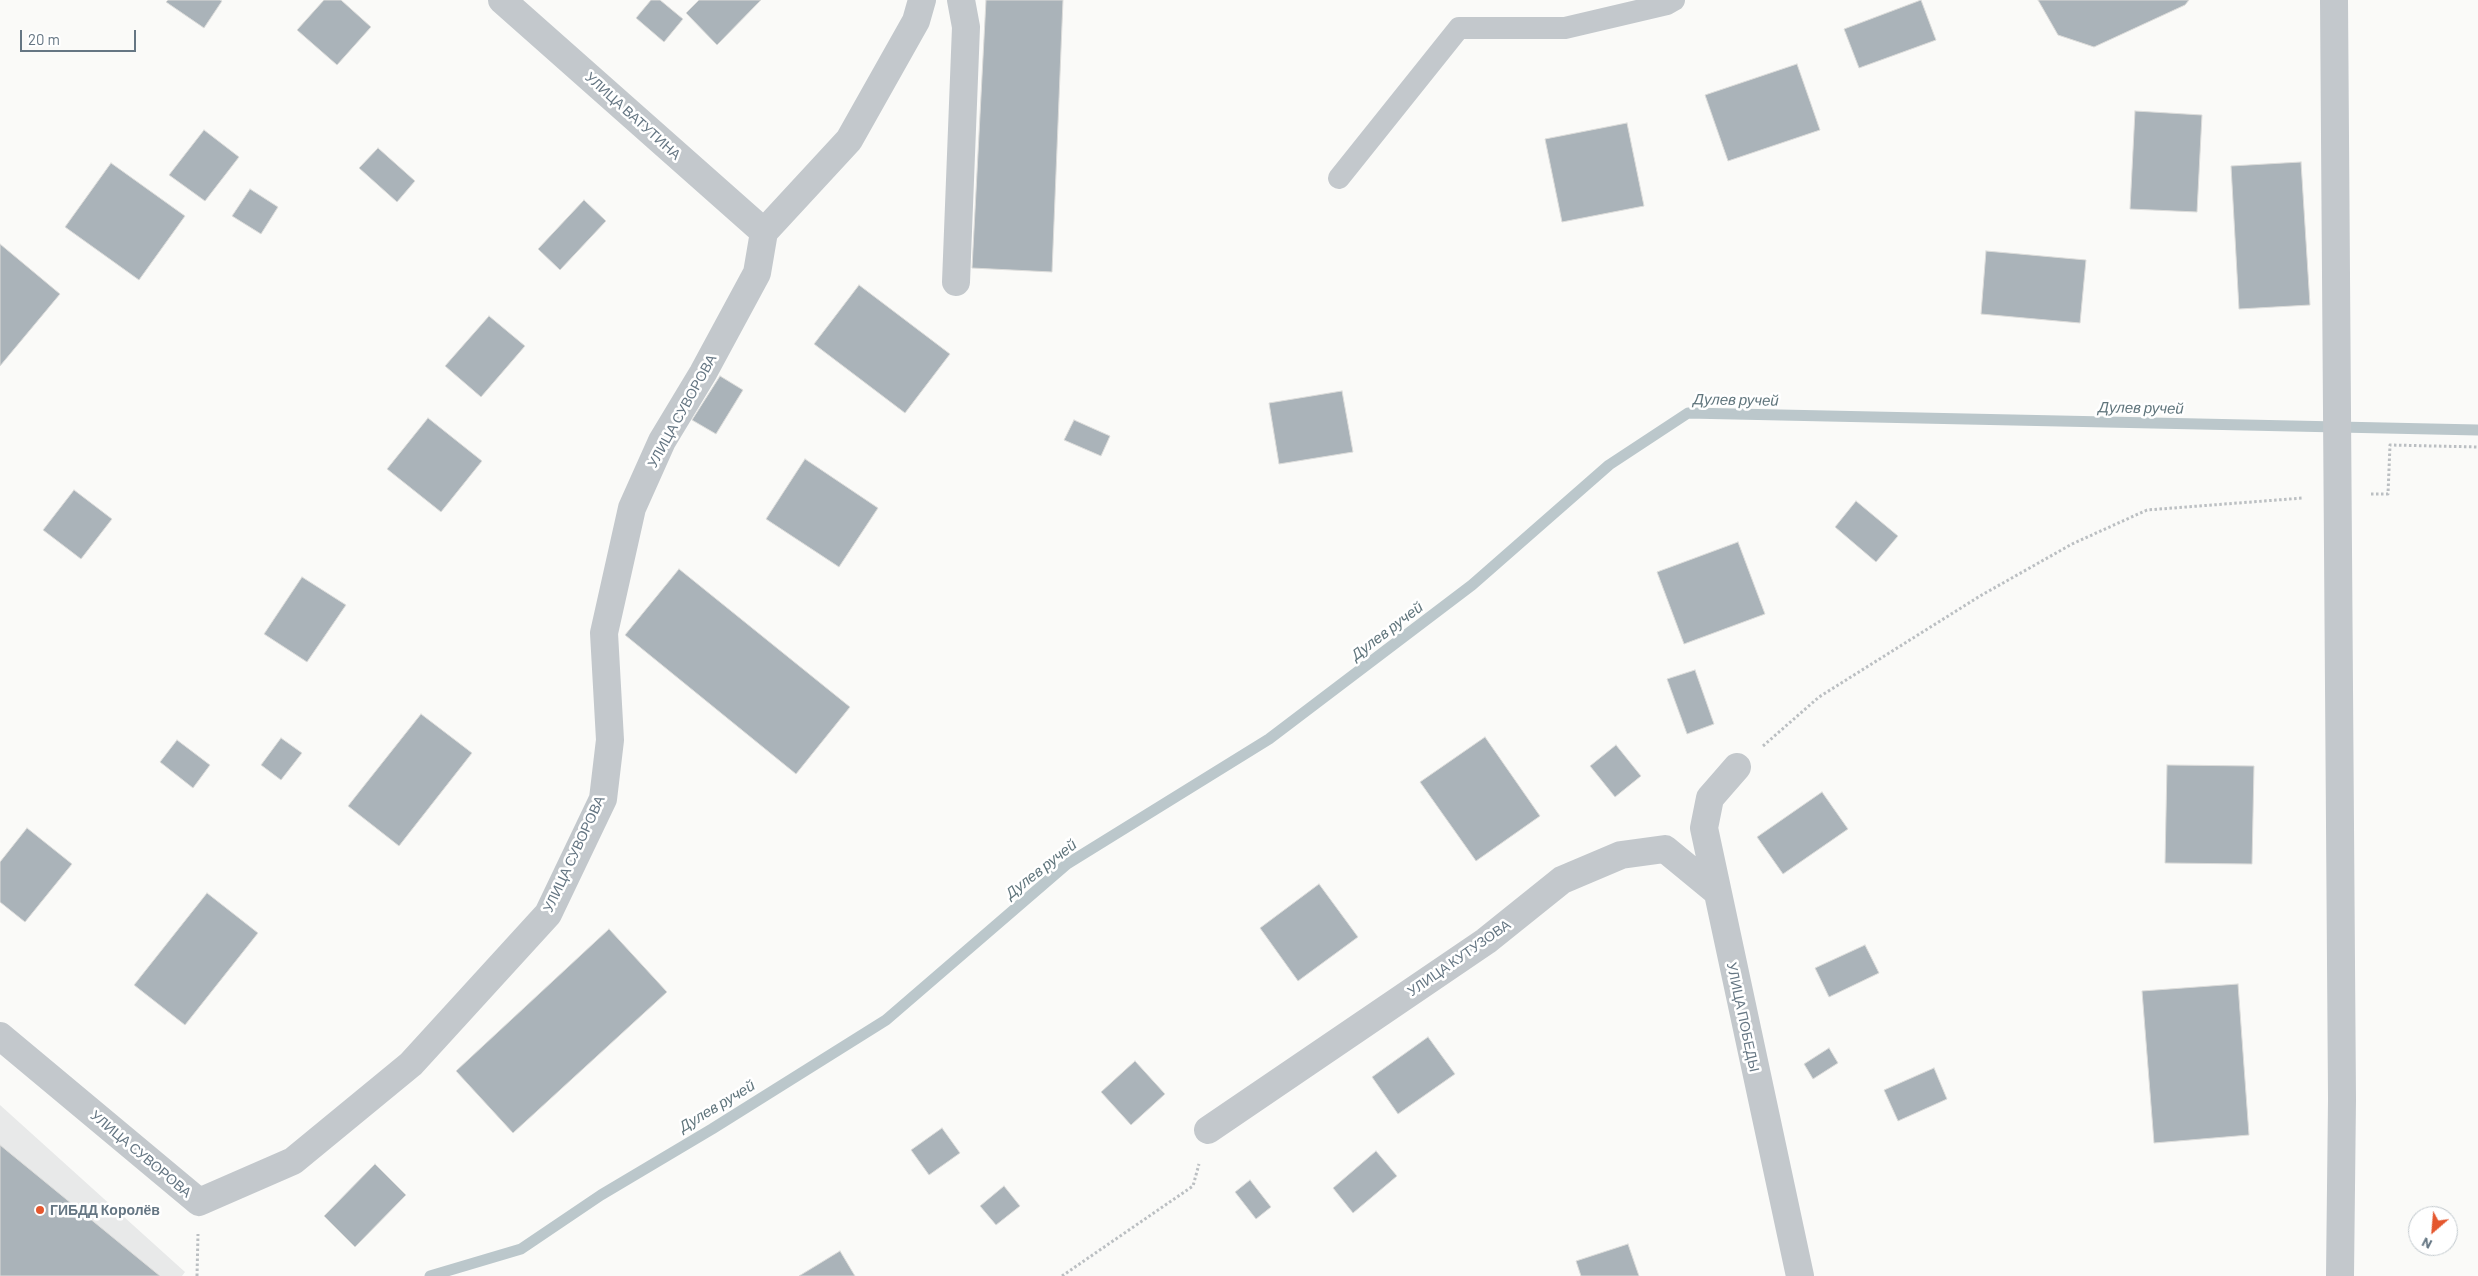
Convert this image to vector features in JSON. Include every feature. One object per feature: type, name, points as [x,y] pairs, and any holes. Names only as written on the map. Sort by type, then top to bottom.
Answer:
[{"type":"street","name":"УЛИЦА ВАТУТИНА","points":[[502,0],[764,232]]},
{"type":"street","points":[[764,232],[849,140],[916,21],[922,0]]},
{"type":"street","points":[[956,282],[966,27],[962,0]]},
{"type":"street","points":[[2334,0],[2342,1099],[2340,1276]]},
{"type":"street","name":"УЛИЦА СУВОРОВА","points":[[0,1036],[199,1202],[294,1161],[404,1070],[548,914],[603,799],[610,740],[604,633],[632,508],[662,441],[703,373],[756,273],[764,232]]},
{"type":"street","name":"УЛИЦА ПОБЕДЫ","points":[[1737,767],[1710,798],[1704,828],[1800,1276]]},
{"type":"street","name":"УЛИЦА КУТУЗОВА","points":[[1208,1130],[1486,941],[1562,880],[1621,854],[1665,848],[1716,891]]},
{"type":"lane","points":[[1338,178],[1459,28],[1564,28],[1667,4],[1674,0]]},
{"type":"path","points":[[1737,767],[1819,697],[1980,596],[2072,544],[2146,510],[2337,495],[2388,494],[2390,445],[2478,447]]},
{"type":"path","points":[[1062,1276],[1193,1186],[1208,1130]]},
{"type":"path","points":[[197,1276],[199,1202]]},
{"type":"shaded area","name":"ГИБДД Королёв","points":[[0,1105],[185,1272],[182,1276],[0,1276]]},
{"type":"building","points":[[168,0],[222,1],[204,28],[166,2]]},
{"type":"building","points":[[324,0],[341,0],[371,27],[337,65],[297,30]]},
{"type":"building","points":[[651,0],[660,0],[683,19],[664,42],[636,18]]},
{"type":"building","points":[[699,0],[761,0],[717,45],[686,13]]},
{"type":"building","points":[[986,0],[1063,0],[1052,272],[972,268]]},
{"type":"building","points":[[1921,0],[1936,40],[1859,68],[1844,29]]},
{"type":"building","points":[[2038,0],[2189,0],[2185,5],[2094,47],[2058,35]]},
{"type":"building","points":[[1797,64],[1820,130],[1728,161],[1705,95]]},
{"type":"building","points":[[2135,111],[2202,115],[2197,212],[2130,209]]},
{"type":"building","points":[[1627,123],[1644,206],[1562,222],[1545,139]]},
{"type":"building","points":[[204,130],[239,157],[205,201],[169,175]]},
{"type":"building","points":[[378,148],[415,181],[397,202],[359,168]]},
{"type":"building","points":[[2301,162],[2310,305],[2239,309],[2231,166]]},
{"type":"building","points":[[111,163],[185,216],[139,280],[65,227]]},
{"type":"building","points":[[250,189],[278,207],[261,234],[232,216]]},
{"type":"building","points":[[584,200],[606,221],[560,270],[538,249]]},
{"type":"building","points":[[0,244],[60,294],[0,366]]},
{"type":"building","points":[[1986,251],[2086,260],[2080,323],[1981,314]]},
{"type":"building","points":[[859,285],[950,354],[905,413],[814,344]]},
{"type":"building","points":[[489,316],[525,346],[481,397],[445,366]]},
{"type":"building","points":[[720,376],[743,390],[716,434],[692,420]]},
{"type":"building","points":[[1342,391],[1353,452],[1279,464],[1269,403]]},
{"type":"building","points":[[428,418],[482,461],[441,512],[387,469]]},
{"type":"building","points":[[1074,420],[1110,436],[1101,456],[1064,440]]},
{"type":"building","points":[[805,459],[878,508],[839,567],[766,519]]},
{"type":"building","points":[[74,490],[112,519],[81,559],[43,530]]},
{"type":"building","points":[[1856,501],[1898,536],[1876,562],[1835,527]]},
{"type":"building","points":[[1738,542],[1765,614],[1684,644],[1657,572]]},
{"type":"building","points":[[679,569],[850,707],[796,774],[625,635]]},
{"type":"building","points":[[302,577],[346,605],[307,662],[264,634]]},
{"type":"building","points":[[1695,670],[1714,724],[1687,734],[1667,679]]},
{"type":"building","points":[[421,714],[472,753],[399,846],[348,806]]},
{"type":"building","points":[[1485,737],[1540,816],[1476,861],[1420,782]]},
{"type":"building","points":[[281,738],[302,753],[281,780],[261,765]]},
{"type":"building","points":[[177,740],[210,765],[193,788],[160,762]]},
{"type":"building","points":[[1616,745],[1641,776],[1615,797],[1590,766]]},
{"type":"building","points":[[2167,765],[2254,766],[2252,864],[2165,863]]},
{"type":"building","points":[[1822,792],[1848,829],[1783,874],[1757,837]]},
{"type":"building","points":[[27,828],[72,864],[25,922],[0,902],[0,862]]},
{"type":"building","points":[[1319,884],[1358,937],[1298,981],[1260,928]]},
{"type":"building","points":[[207,893],[258,933],[185,1025],[134,985]]},
{"type":"building","points":[[609,929],[667,992],[513,1133],[456,1071]]},
{"type":"building","points":[[1865,945],[1879,973],[1829,997],[1815,968]]},
{"type":"building","points":[[2238,984],[2249,1135],[2154,1143],[2142,991]]},
{"type":"building","points":[[1428,1037],[1455,1074],[1398,1114],[1372,1077]]},
{"type":"building","points":[[1829,1048],[1838,1063],[1813,1079],[1804,1064]]},
{"type":"building","points":[[1135,1061],[1165,1094],[1131,1125],[1101,1092]]},
{"type":"building","points":[[1934,1068],[1947,1099],[1898,1121],[1884,1090]]},
{"type":"building","points":[[942,1128],[960,1153],[929,1175],[911,1150]]},
{"type":"building","name":"ГИБДД Королёв","points":[[0,1145],[160,1276],[0,1276]]},
{"type":"building","points":[[1376,1151],[1397,1176],[1353,1213],[1333,1188]]},
{"type":"building","points":[[375,1164],[406,1195],[355,1247],[324,1216]]},
{"type":"building","points":[[1250,1180],[1271,1207],[1256,1219],[1235,1192]]},
{"type":"building","points":[[1004,1186],[1020,1206],[996,1225],[980,1206]]},
{"type":"building","points":[[1628,1244],[1639,1276],[1581,1276],[1576,1261]]},
{"type":"building","points":[[840,1251],[855,1276],[799,1276]]},
{"type":"waterway","name":"Дулев ручей","points":[[430,1276],[521,1249],[601,1195],[712,1129],[886,1020],[1067,864],[1269,739],[1472,585],[1609,465],[1688,413],[2478,430]]},
{"type":"place","name":"ГИБДД Королёв","points":[[40,1210]]}]
